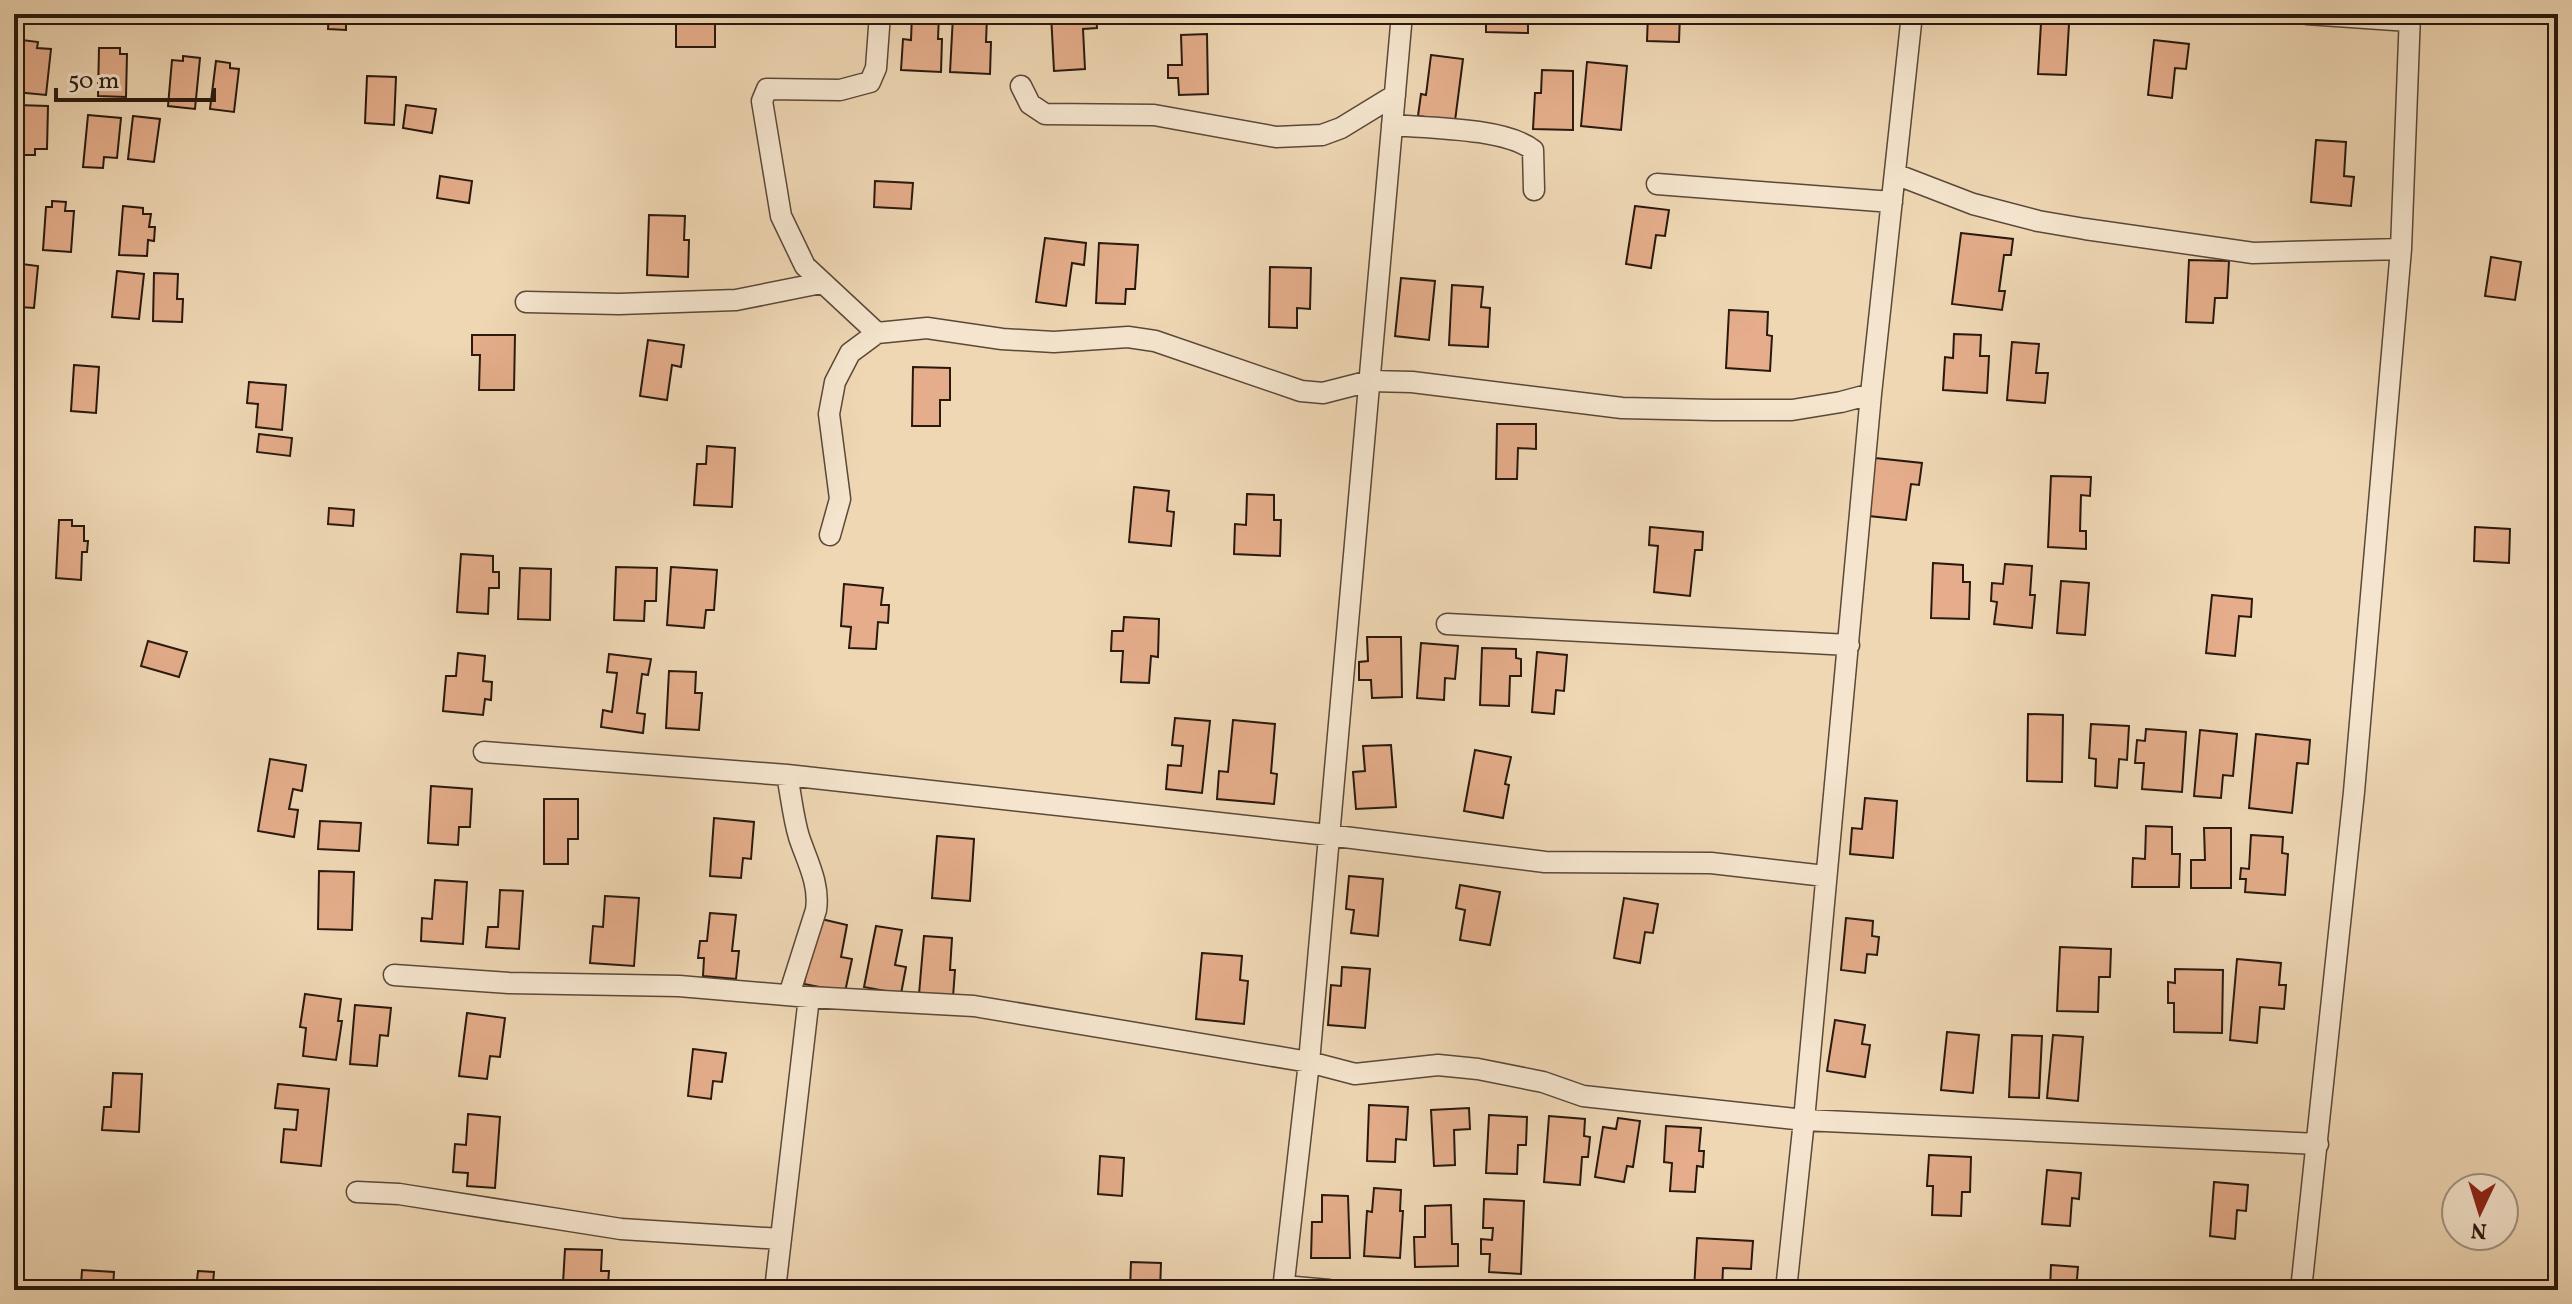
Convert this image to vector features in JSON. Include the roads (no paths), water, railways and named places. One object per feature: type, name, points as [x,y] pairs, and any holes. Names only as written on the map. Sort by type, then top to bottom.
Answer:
[{"type":"street","points":[[877,333],[805,266],[781,216],[762,101],[767,89],[840,90],[870,82],[876,68],[880,14]]},
{"type":"street","points":[[1329,1290],[1283,1288],[1309,1062],[1402,14]]},
{"type":"street","points":[[1786,1290],[1871,394],[1912,14]]},
{"type":"street","points":[[2301,1290],[2354,792],[2401,249],[2410,17],[2307,14]]},
{"type":"street","points":[[1021,86],[1030,104],[1045,114],[1154,115],[1276,137],[1322,135],[1341,128],[1395,95]]},
{"type":"street","points":[[1392,125],[1477,132],[1520,141],[1533,150],[1534,190]]},
{"type":"street","points":[[1895,174],[1973,204],[2038,221],[2085,229],[2253,253],[2401,249]]},
{"type":"street","points":[[1657,184],[1892,202]]},
{"type":"street","points":[[526,302],[619,304],[736,300],[821,283]]},
{"type":"street","points":[[830,535],[840,499],[829,414],[835,382],[850,353],[877,333],[927,328],[1002,339],[1054,342],[1128,337],[1155,341],[1301,391],[1323,393],[1370,381],[1412,382],[1622,408],[1792,410],[1871,394]]},
{"type":"street","points":[[1447,624],[1849,645]]},
{"type":"street","points":[[484,752],[787,775],[1545,862],[1711,863],[1825,876]]},
{"type":"street","points":[[775,1290],[799,996],[818,897],[809,859],[799,836],[787,775]]},
{"type":"street","points":[[394,975],[509,983],[679,986],[974,1006],[1309,1062],[1355,1074],[1438,1065],[1478,1069],[1543,1082],[1583,1096],[1804,1120],[2318,1144]]},
{"type":"street","points":[[357,1192],[399,1194],[621,1229],[781,1239]]}]
